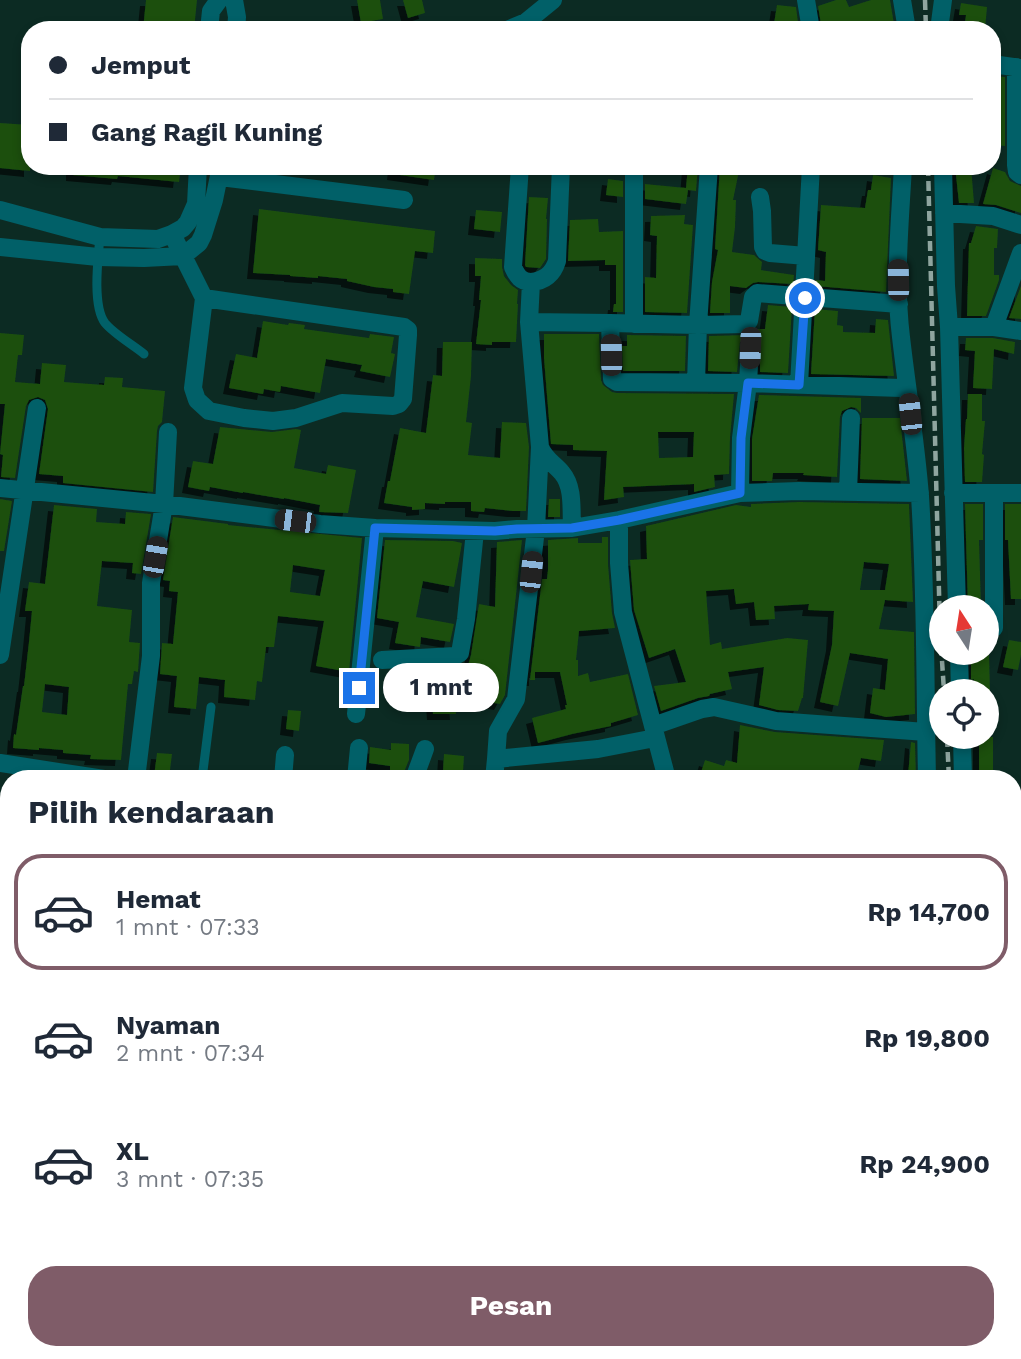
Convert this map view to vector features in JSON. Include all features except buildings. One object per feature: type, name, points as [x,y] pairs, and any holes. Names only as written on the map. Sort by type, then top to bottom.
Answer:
[{"type":"street","points":[[210,21],[211,11],[219,0]]},
{"type":"street","points":[[234,0],[237,21]]},
{"type":"street","points":[[527,21],[553,0]]},
{"type":"street","points":[[806,0],[810,21]]},
{"type":"street","points":[[902,0],[906,21]]},
{"type":"street","points":[[940,21],[943,0]]},
{"type":"street","points":[[1018,67],[1016,165],[1017,172],[1021,175]]},
{"type":"street","points":[[0,210],[100,237],[158,239],[183,228],[188,222],[195,204],[197,175]]},
{"type":"street","points":[[0,247],[98,257],[183,256],[199,243],[203,235],[209,221],[219,175]]},
{"type":"street","points":[[240,175],[404,200]]},
{"type":"street","points":[[519,175],[513,267],[522,281],[531,282],[541,281],[548,276],[557,261],[561,175]]},
{"type":"street","points":[[634,324],[635,175]]},
{"type":"street","points":[[696,382],[708,175]]},
{"type":"street","points":[[799,385],[810,175]]},
{"type":"street","points":[[902,175],[898,249],[899,304],[920,493],[925,602],[927,770]]},
{"type":"street","points":[[943,175],[957,595]]},
{"type":"street","points":[[760,197],[765,251],[806,256]]},
{"type":"street","points":[[944,213],[993,216],[1021,225]]},
{"type":"street","points":[[172,234],[204,298],[193,388],[197,400],[209,411],[244,418],[284,421],[342,403],[393,406],[402,401],[408,335],[408,330],[404,327],[204,298]]},
{"type":"street","points":[[994,327],[1021,253]]},
{"type":"street","points":[[495,770],[498,731],[516,699],[536,529],[540,447],[530,322],[531,282]]},
{"type":"street","points":[[530,322],[698,326],[746,324],[749,321],[752,297],[757,293],[899,304]]},
{"type":"street","points":[[610,323],[612,380],[617,382],[901,388]]},
{"type":"street","points":[[949,327],[994,327],[1021,331]]},
{"type":"street","points":[[740,493],[741,438],[750,348]]},
{"type":"street","points":[[1,643],[37,408]]},
{"type":"street","points":[[848,492],[851,418]]},
{"type":"street","points":[[137,770],[151,656],[151,583],[164,504],[168,432]]},
{"type":"street","points":[[540,447],[544,457],[559,469],[568,481],[572,528]]},
{"type":"street","points":[[0,488],[164,504],[320,524],[475,531],[572,528],[740,493],[920,493]]},
{"type":"street","points":[[953,493],[1021,493]]},
{"type":"street","points":[[994,493],[994,595]]},
{"type":"street","points":[[619,520],[623,612],[665,770]]},
{"type":"street","points":[[356,714],[375,528]]},
{"type":"street","points":[[382,660],[455,656],[460,653],[475,531]]},
{"type":"street","points":[[496,759],[598,749],[654,732],[708,707],[776,721],[926,732]]},
{"type":"street","points":[[357,770],[359,748]]},
{"type":"street","points":[[417,770],[425,749]]},
{"type":"street","points":[[962,749],[963,770]]},
{"type":"street","points":[[284,770],[285,755]]},
{"type":"street","points":[[0,763],[46,770]]},
{"type":"lane","points":[[100,237],[99,306],[104,322],[144,354]]},
{"type":"lane","points":[[203,770],[211,707]]},
{"type":"railway","points":[[925,0],[926,21]]},
{"type":"railway","points":[[928,175],[943,679]]},
{"type":"railway","points":[[948,749],[949,770]]},
{"type":"route","points":[[359,688],[375,528],[495,531],[572,528],[740,493],[741,438],[748,383],[799,385],[805,298]]}]
